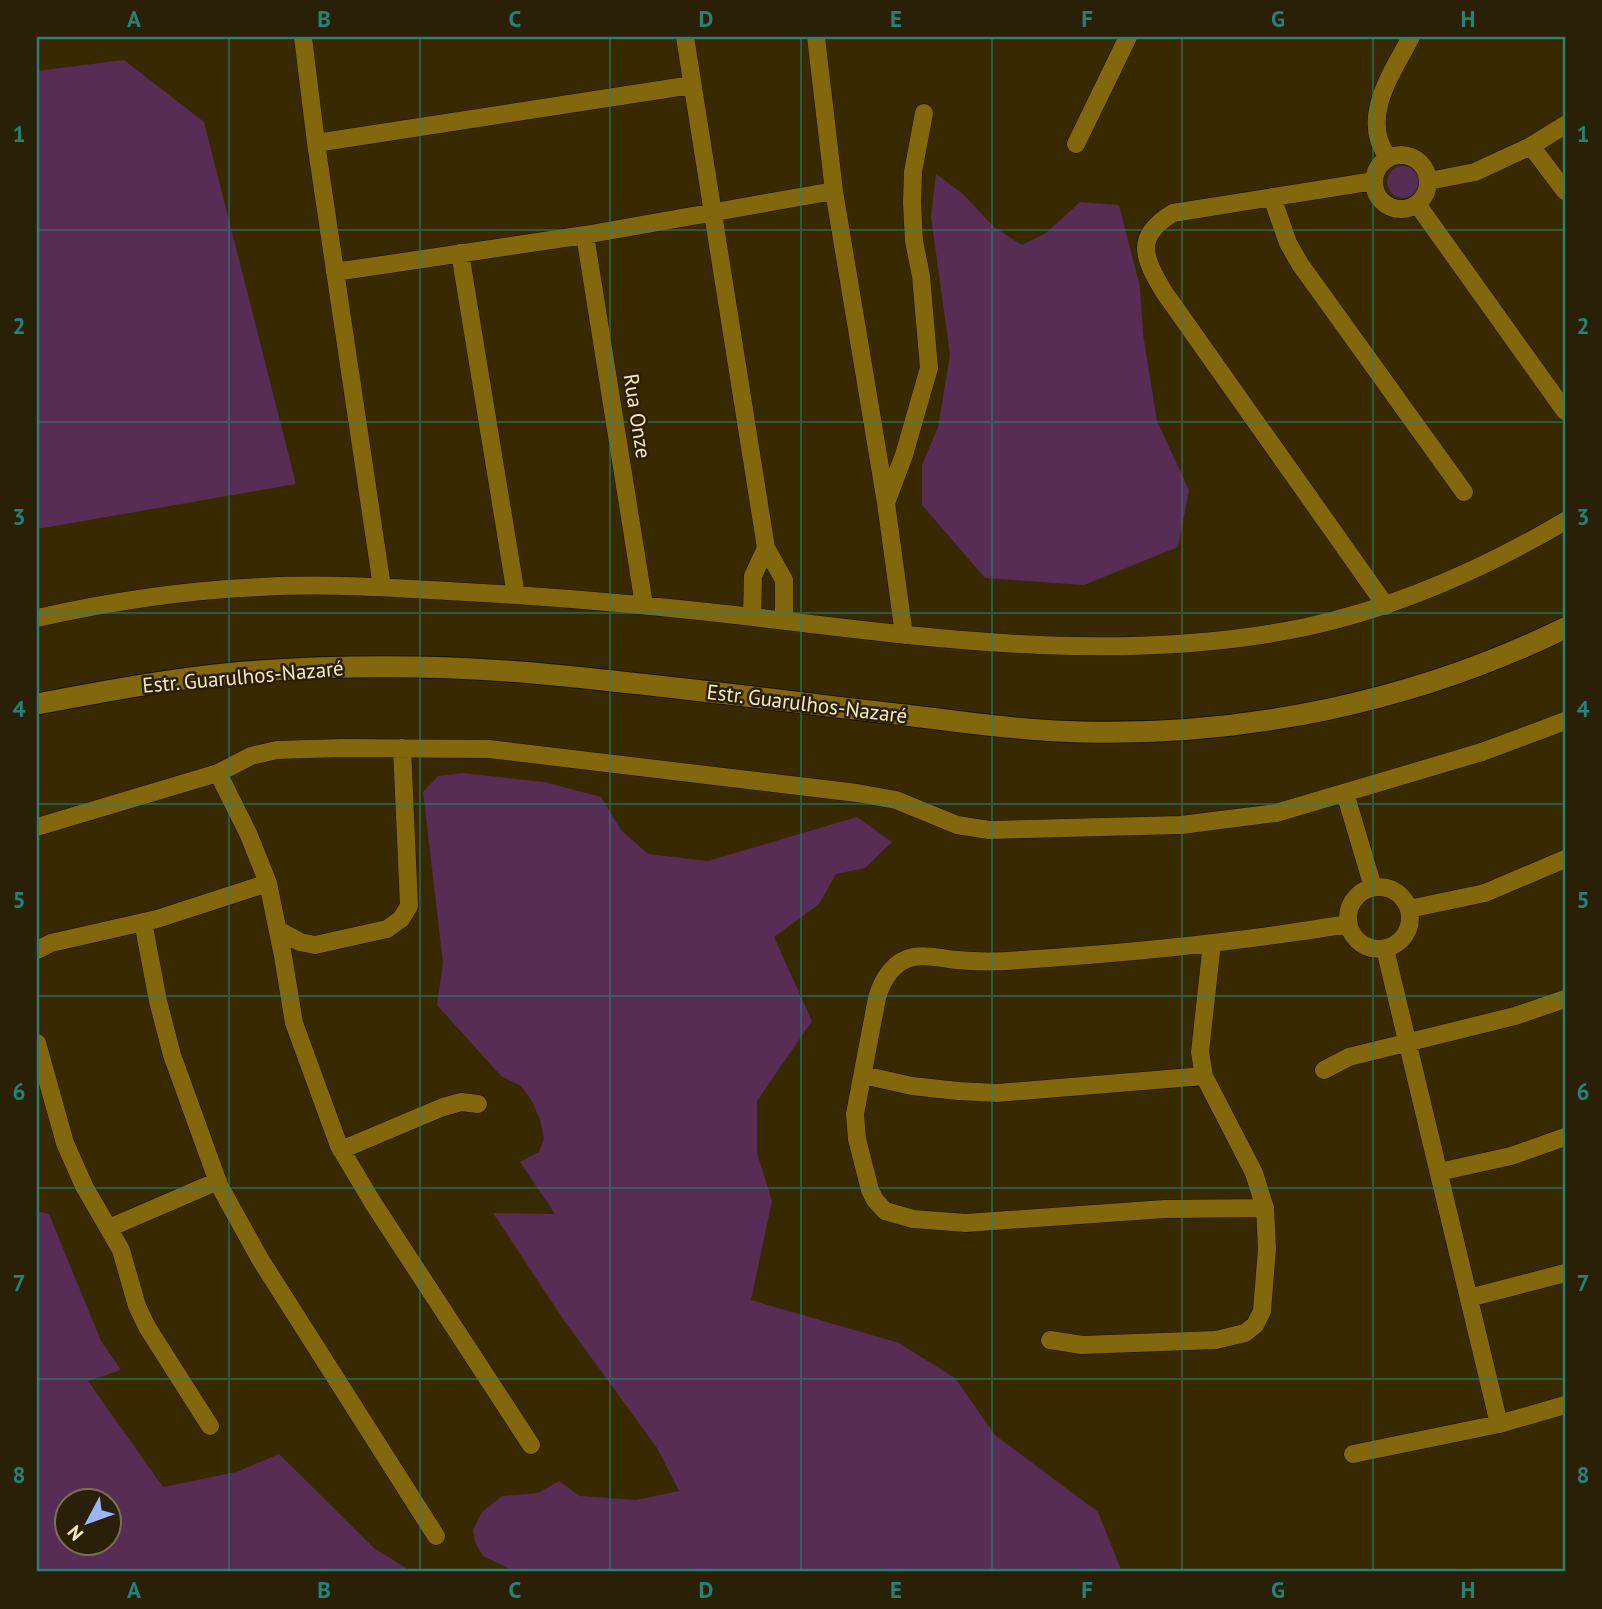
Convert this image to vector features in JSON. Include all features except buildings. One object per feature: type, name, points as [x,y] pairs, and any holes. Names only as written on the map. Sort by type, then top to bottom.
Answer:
[{"type":"main road","name":"Estr. Guarulhos-Nazaré","points":[[37,704],[127,687],[241,673],[329,667],[429,667],[532,673],[1080,732],[1169,731],[1249,723],[1366,702],[1436,682],[1488,663],[1565,628]]},
{"type":"street","points":[[303,37],[316,143],[382,587]]},
{"type":"street","points":[[685,37],[766,548],[784,580],[784,621]]},
{"type":"street","points":[[816,37],[834,191],[886,503],[904,635]]},
{"type":"street","points":[[1076,144],[1129,37]]},
{"type":"street","points":[[1388,157],[1380,146],[1375,128],[1378,109],[1385,88],[1411,37]]},
{"type":"street","points":[[316,143],[692,85]]},
{"type":"street","points":[[886,503],[904,455],[929,368],[923,288],[914,241],[912,203],[913,172],[924,113]]},
{"type":"street","points":[[1429,181],[1475,172],[1531,146],[1565,125]]},
{"type":"street","points":[[1531,146],[1565,191]]},
{"type":"street","points":[[1406,155],[1422,164],[1429,181],[1423,198],[1417,204],[1401,209],[1385,204],[1375,190],[1374,181],[1377,167],[1388,157],[1406,155]]},
{"type":"street","points":[[1374,181],[1173,213],[1157,222],[1149,233],[1145,252],[1151,270],[1164,292],[1386,607]]},
{"type":"street","points":[[335,272],[585,235],[834,191]]},
{"type":"street","points":[[1272,197],[1288,243],[1300,264],[1464,492]]},
{"type":"street","points":[[1417,204],[1565,411]]},
{"type":"street","name":"Rua Onze","points":[[585,235],[644,605]]},
{"type":"street","points":[[460,253],[516,595]]},
{"type":"street","points":[[37,618],[217,590],[265,586],[382,587],[644,605],[904,635],[1065,646],[1135,647],[1220,640],[1305,627],[1386,607],[1460,577],[1565,521]]},
{"type":"street","points":[[752,617],[753,576],[766,548]]},
{"type":"street","points":[[37,827],[218,773],[251,756],[277,750],[402,748],[489,749],[857,793],[896,800],[957,825],[989,830],[1181,825],[1276,813],[1482,752],[1565,721]]},
{"type":"street","points":[[278,930],[300,942],[315,945],[387,929],[401,919],[409,906],[402,748]]},
{"type":"street","points":[[218,773],[248,833],[268,883],[294,1023],[341,1150],[531,1444]]},
{"type":"street","points":[[1345,793],[1373,887]]},
{"type":"street","points":[[1409,909],[1485,893],[1565,859]]},
{"type":"street","points":[[37,950],[51,943],[143,922],[268,883]]},
{"type":"street","points":[[1373,887],[1391,889],[1399,894],[1409,909],[1411,918],[1406,935],[1401,941],[1385,949],[1366,946],[1352,933],[1348,923],[1348,914],[1356,897],[1373,887]]},
{"type":"street","points":[[143,922],[158,1001],[172,1055],[218,1181],[260,1259],[436,1536]]},
{"type":"street","points":[[1265,1208],[1165,1209],[966,1223],[896,1216],[885,1211],[870,1190],[857,1139],[856,1114],[882,982],[901,962],[912,957],[977,962],[1018,961],[1212,943],[1348,923]]},
{"type":"street","points":[[1050,1339],[1082,1345],[1216,1340],[1245,1333],[1255,1325],[1262,1311],[1267,1249],[1265,1208],[1254,1173],[1204,1076],[1201,1041],[1212,943]]},
{"type":"street","points":[[1385,949],[1499,1424]]},
{"type":"street","points":[[1324,1070],[1349,1057],[1515,1016],[1565,999]]},
{"type":"street","points":[[37,1043],[65,1143],[84,1186],[121,1250],[137,1306],[147,1327],[209,1426]]},
{"type":"street","points":[[863,1074],[923,1087],[997,1093],[1204,1076]]},
{"type":"street","points":[[341,1150],[443,1107],[461,1102],[478,1104]]},
{"type":"street","points":[[1439,1172],[1511,1156],[1565,1137]]},
{"type":"street","points":[[108,1228],[218,1181]]},
{"type":"street","points":[[1468,1298],[1565,1273]]},
{"type":"street","points":[[1353,1454],[1499,1424],[1565,1405]]},
{"type":"shaded area","points":[[124,60],[204,122],[296,484],[37,529],[37,71]]},
{"type":"shaded area","points":[[1403,166],[1414,171],[1419,182],[1414,193],[1403,198],[1392,193],[1387,182],[1392,171]]},
{"type":"shaded area","points":[[936,174],[962,193],[994,227],[1022,245],[1046,233],[1080,202],[1119,205],[1140,287],[1143,334],[1157,421],[1189,490],[1178,547],[1084,585],[985,578],[922,505],[922,465],[938,427],[950,355],[931,217]]},
{"type":"shaded area","points":[[462,773],[544,782],[601,797],[621,830],[648,854],[708,861],[857,817],[892,842],[865,868],[836,874],[819,904],[774,937],[812,1021],[757,1101],[757,1153],[772,1201],[751,1300],[899,1343],[955,1378],[995,1435],[1098,1512],[1122,1572],[516,1572],[483,1556],[475,1542],[473,1530],[482,1512],[502,1496],[538,1493],[559,1481],[580,1496],[636,1500],[679,1491],[657,1448],[563,1319],[493,1213],[555,1214],[520,1162],[539,1152],[544,1138],[532,1101],[521,1086],[501,1076],[437,1005],[443,963],[423,792],[438,776]]},
{"type":"shaded area","points":[[37,1211],[49,1214],[101,1341],[121,1370],[88,1381],[163,1487],[236,1472],[279,1454],[374,1548],[412,1572],[37,1572]]}]
